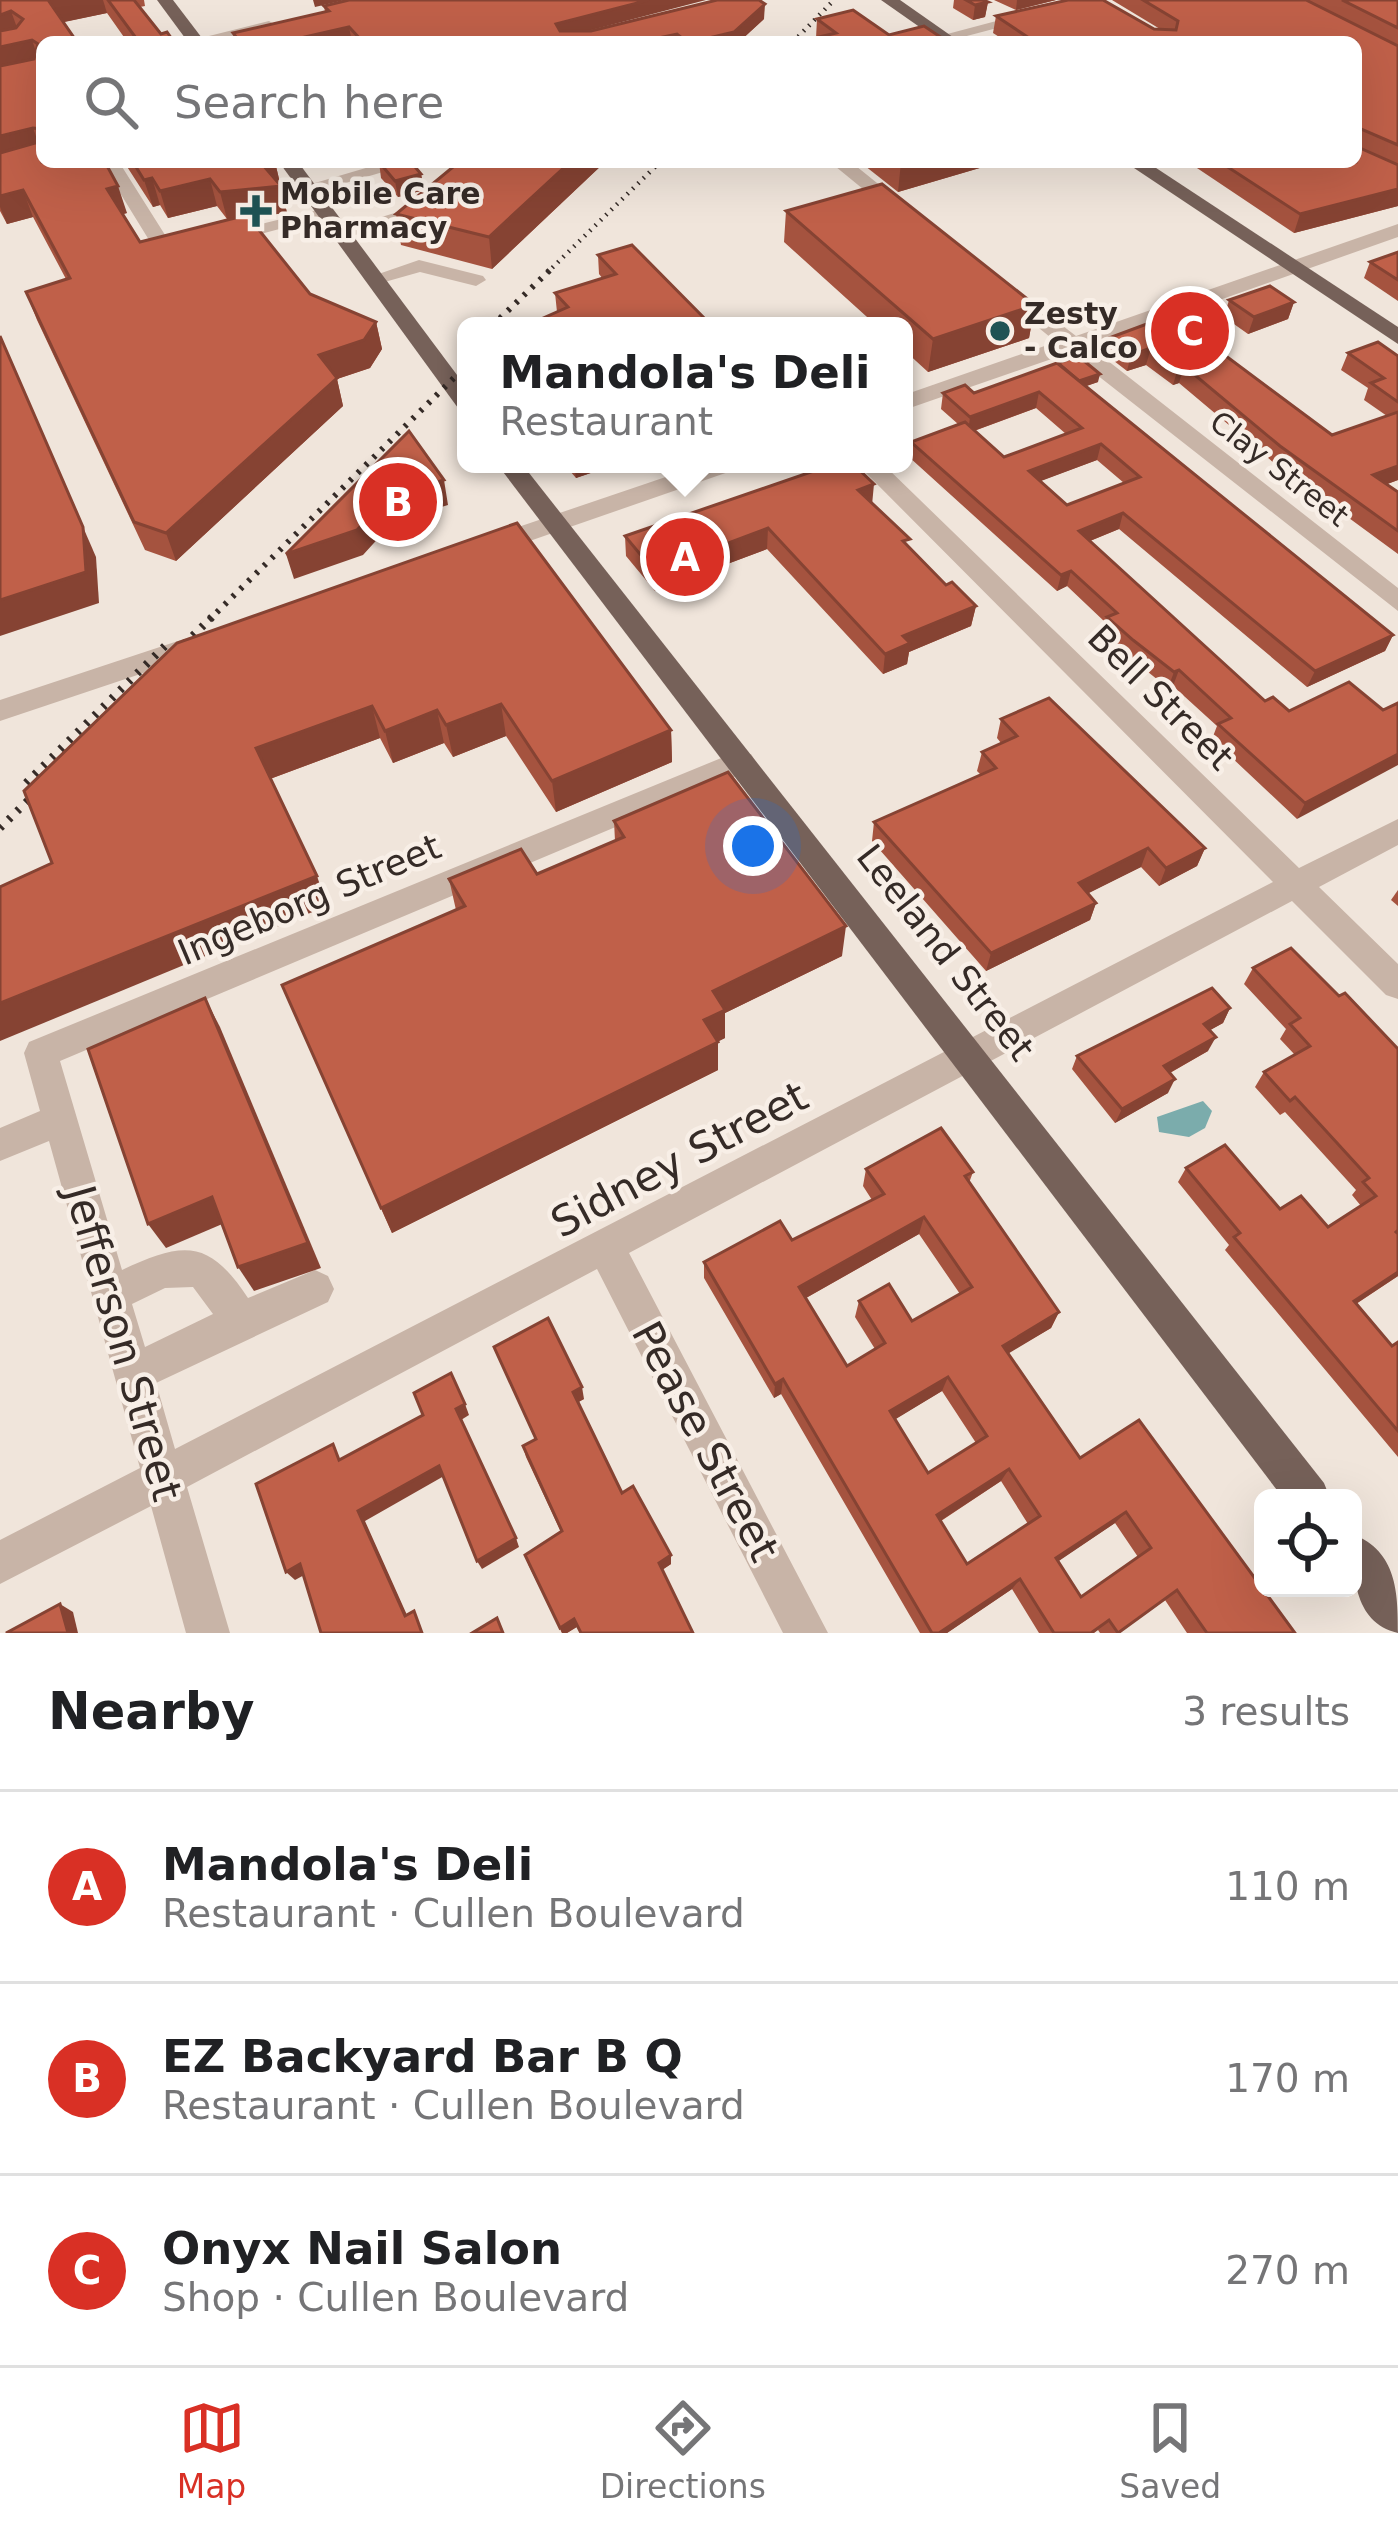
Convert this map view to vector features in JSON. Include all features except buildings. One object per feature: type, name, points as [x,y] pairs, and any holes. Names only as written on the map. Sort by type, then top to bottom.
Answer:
[{"type":"main road","points":[[165,0],[191,36]]},
{"type":"main road","points":[[889,0],[943,36]]},
{"type":"main road","points":[[293,168],[457,391]]},
{"type":"main road","points":[[1144,168],[1398,338]]},
{"type":"main road","name":"Leeland Street","points":[[515,473],[1302,1489]]},
{"type":"main road","points":[[1362,1567],[1398,1613]]},
{"type":"street","points":[[957,36],[1011,19],[1100,4]]},
{"type":"street","points":[[986,7],[1011,19]]},
{"type":"street","points":[[222,36],[281,23]]},
{"type":"street","points":[[114,168],[167,253],[326,214]]},
{"type":"street","points":[[308,188],[385,168]]},
{"type":"street","points":[[847,168],[914,220]]},
{"type":"street","points":[[340,233],[401,217]]},
{"type":"street","points":[[913,400],[1398,230]]},
{"type":"street","points":[[374,279],[419,266],[476,280]]},
{"type":"street","name":"Clay Street","points":[[981,273],[1398,602]]},
{"type":"street","points":[[464,554],[702,473]]},
{"type":"street","name":"Bell Street","points":[[878,473],[1398,985]]},
{"type":"street","points":[[0,711],[221,637]]},
{"type":"street","name":"Ingeborg Street","points":[[41,1053],[740,762]]},
{"type":"street","name":"Sidney Street","points":[[0,1563],[1398,831]]},
{"type":"street","name":"Jefferson Street","points":[[41,1053],[208,1633]]},
{"type":"street","points":[[0,1145],[60,1119]]},
{"type":"street","name":"Pease Street","points":[[606,1248],[806,1633]]},
{"type":"street","points":[[110,1295],[163,1270],[200,1268],[240,1321]]},
{"type":"street","points":[[133,1374],[315,1289]]},
{"type":"water","points":[[1203,1101],[1212,1111],[1205,1128],[1189,1137],[1159,1132],[1157,1117]]},
{"type":"railway","points":[[799,36],[834,0]]},
{"type":"railway","points":[[547,273],[654,168]]},
{"type":"railway","points":[[501,317],[550,270]]},
{"type":"railway","points":[[209,620],[457,375]]},
{"type":"railway","points":[[167,661],[212,617]]},
{"type":"railway","points":[[26,783],[171,640]]},
{"type":"railway","points":[[0,828],[53,776]]},
{"type":"place","name":"Mobile Care Pharmacy","points":[[256,211]]},
{"type":"place","name":"Zesty - Calco","points":[[1000,331]]},
{"type":"place","name":"Onyx Nail Salon","points":[[1190,331]]},
{"type":"place","name":"EZ Backyard Bar B Q","points":[[398,502]]},
{"type":"place","name":"Mandola's Deli","points":[[685,557]]}]
